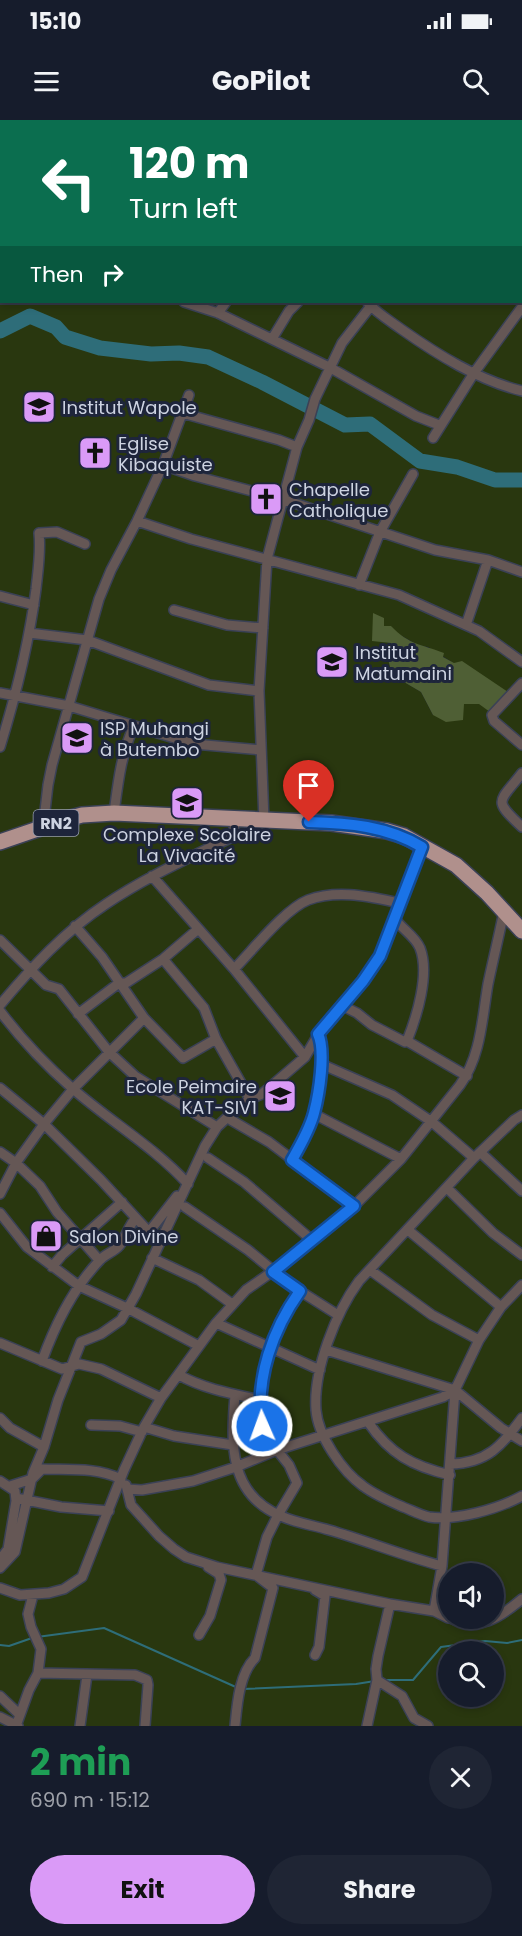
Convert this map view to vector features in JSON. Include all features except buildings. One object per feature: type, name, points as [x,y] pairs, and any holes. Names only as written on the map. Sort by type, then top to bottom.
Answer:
[{"type":"highway","name":"RN2","points":[[0,842],[82,815],[114,813],[359,825],[404,836],[441,855],[456,865],[487,893],[522,931]]},
{"type":"street","points":[[187,303],[218,313],[272,339],[329,367],[416,416],[440,425]]},
{"type":"street","points":[[218,313],[224,303]]},
{"type":"street","points":[[272,339],[289,311],[297,303]]},
{"type":"street","points":[[264,821],[259,692],[267,559],[297,447],[315,399],[342,343],[370,303],[422,343],[474,373],[502,386],[522,391]]},
{"type":"street","points":[[433,438],[474,373],[522,307]]},
{"type":"street","points":[[43,828],[48,785],[99,599],[163,465],[189,395]]},
{"type":"street","points":[[182,413],[297,447]]},
{"type":"street","points":[[163,465],[282,499],[435,550],[488,560],[522,572]]},
{"type":"street","points":[[359,585],[380,532],[413,474]]},
{"type":"street","points":[[137,522],[190,539],[399,595],[466,625],[522,662]]},
{"type":"street","points":[[0,747],[16,696],[29,633],[41,548],[39,533],[57,532],[86,543]]},
{"type":"street","points":[[466,625],[488,560]]},
{"type":"street","points":[[0,597],[34,605]]},
{"type":"street","points":[[174,610],[227,625],[263,628]]},
{"type":"street","points":[[29,633],[87,640],[209,685],[259,692]]},
{"type":"street","points":[[522,683],[492,715],[494,721],[522,745]]},
{"type":"street","points":[[0,693],[69,706],[194,744],[261,750]]},
{"type":"street","points":[[114,813],[119,771],[126,744],[134,726]]},
{"type":"street","points":[[522,773],[500,803],[503,810],[522,827]]},
{"type":"street","points":[[0,1005],[50,950],[75,927],[106,904],[152,876],[232,837],[236,820]]},
{"type":"street","points":[[0,1568],[15,1552],[33,1476],[58,1400],[81,1342],[101,1334],[121,1320],[205,1146],[217,1127],[250,1099],[262,1094],[305,1057],[318,1034],[363,981],[380,956],[422,847]]},
{"type":"street","points":[[152,876],[197,930],[234,969],[305,1057]]},
{"type":"street","points":[[234,969],[290,912],[307,901],[345,895],[400,903]]},
{"type":"street","points":[[0,1588],[20,1595],[33,1596],[64,1589],[82,1577],[143,1430],[161,1398],[216,1323],[246,1290],[313,1241],[354,1206],[401,1159],[467,1076],[478,1047],[504,911]]},
{"type":"street","points":[[394,920],[420,947],[424,973],[407,1041]]},
{"type":"street","points":[[75,927],[91,942],[144,1018],[183,1058],[216,1039]]},
{"type":"street","points":[[78,1014],[120,983],[126,983],[163,959],[197,930]]},
{"type":"street","points":[[0,940],[46,985],[59,989],[109,1052],[135,1076],[217,1127]]},
{"type":"street","points":[[163,959],[204,1008],[216,1039],[250,1099]]},
{"type":"street","points":[[341,1005],[357,1013],[372,1025],[407,1041],[467,1076]]},
{"type":"street","points":[[0,1011],[14,1031],[73,1089],[117,1122],[188,1184]]},
{"type":"street","points":[[0,1194],[16,1163],[44,1124],[73,1089],[144,1018]]},
{"type":"street","points":[[292,1160],[314,1114],[318,1082],[322,1072],[321,1041],[318,1034]]},
{"type":"street","points":[[321,1064],[392,1095],[477,1155],[522,1191]]},
{"type":"street","points":[[0,1088],[44,1124],[149,1232],[188,1184]]},
{"type":"street","points":[[314,1114],[401,1159]]},
{"type":"street","points":[[521,1498],[494,1508],[447,1516],[424,1515],[381,1497],[363,1487],[353,1478],[323,1437],[316,1409],[320,1370],[338,1315],[347,1298],[370,1270],[477,1155],[522,1115]]},
{"type":"street","points":[[231,1120],[269,1142],[354,1206]]},
{"type":"street","points":[[0,1152],[16,1163],[40,1186],[57,1212],[99,1260]]},
{"type":"street","points":[[208,1158],[244,1182],[313,1241]]},
{"type":"street","points":[[447,1188],[493,1233],[522,1255]]},
{"type":"street","points":[[52,1267],[122,1202]]},
{"type":"street","points":[[185,1207],[248,1250],[273,1272],[338,1315]]},
{"type":"street","points":[[0,1213],[22,1242],[80,1286],[199,1346]]},
{"type":"street","points":[[42,1361],[52,1332],[80,1286],[99,1260],[118,1247],[136,1218]]},
{"type":"street","points":[[408,1230],[501,1307]]},
{"type":"street","points":[[152,1258],[199,1280],[232,1304]]},
{"type":"street","points":[[370,1270],[432,1315],[479,1340]]},
{"type":"street","points":[[442,1563],[455,1390],[479,1340],[501,1307],[522,1285]]},
{"type":"street","points":[[266,1454],[260,1410],[270,1349],[274,1333],[300,1291]]},
{"type":"street","points":[[216,1323],[320,1370]]},
{"type":"street","points":[[0,1343],[62,1370],[79,1364],[101,1369],[161,1398]]},
{"type":"street","points":[[326,1350],[455,1390],[509,1434],[522,1441]]},
{"type":"street","points":[[179,1375],[235,1395],[261,1400]]},
{"type":"street","points":[[127,1489],[142,1490],[193,1481],[266,1454],[443,1397],[455,1390]]},
{"type":"street","points":[[235,1395],[232,1427],[236,1467],[239,1478],[253,1499],[278,1515],[438,1565]]},
{"type":"street","points":[[0,1418],[10,1428],[44,1447]]},
{"type":"street","points":[[450,1464],[465,1464],[482,1459],[495,1450],[522,1418]]},
{"type":"street","points":[[368,1422],[386,1444],[404,1459],[421,1467],[450,1475]]},
{"type":"street","points":[[91,1425],[120,1426],[233,1445]]},
{"type":"street","points":[[256,1575],[267,1538],[297,1483],[289,1465],[278,1450]]},
{"type":"street","points":[[10,1486],[32,1479],[42,1469],[77,1469],[123,1475]]},
{"type":"street","points":[[123,1475],[131,1505],[159,1536],[174,1549],[203,1563],[219,1574],[221,1580],[210,1616],[199,1635]]},
{"type":"street","points":[[0,1481],[10,1486],[15,1491],[16,1497],[8,1549],[0,1560]]},
{"type":"street","points":[[16,1497],[61,1507],[109,1512]]},
{"type":"street","points":[[203,1563],[438,1613]]},
{"type":"street","points":[[235,1726],[240,1689],[255,1658],[273,1588],[256,1575]]},
{"type":"street","points":[[310,1585],[325,1596],[320,1647],[315,1655]]},
{"type":"street","points":[[434,1611],[438,1588]]},
{"type":"street","points":[[0,1717],[17,1726],[29,1690],[38,1673],[41,1649],[28,1614],[33,1596]]},
{"type":"street","points":[[504,1612],[522,1599]]},
{"type":"street","points":[[367,1726],[377,1680],[378,1656],[390,1604]]},
{"type":"street","points":[[38,1673],[135,1675],[147,1680],[145,1726]]},
{"type":"street","points":[[80,1726],[87,1675]]},
{"type":"street","points":[[377,1680],[402,1696],[414,1718],[428,1726]]},
{"type":"street","points":[[0,1696],[20,1715]]},
{"type":"green space","points":[[0,303],[522,303],[522,1726],[0,1726]],"holes":[[[383,621],[384,626],[418,645],[428,647],[455,664],[479,704],[464,704],[433,715],[421,692],[392,675],[388,659],[391,643],[372,640]]]},
{"type":"green space","points":[[373,613],[384,618],[384,626],[391,626],[410,641],[444,653],[443,657],[454,663],[462,661],[508,692],[490,712],[479,704],[464,704],[463,720],[446,722],[433,715],[421,692],[392,675],[388,659],[391,643],[372,641]]},
{"type":"waterway","points":[[0,331],[30,316],[56,327],[65,337],[100,348],[208,357],[345,425],[370,424],[420,461],[457,467],[495,480],[522,480]]},
{"type":"waterway","points":[[37,1637],[104,1628],[238,1688]]},
{"type":"waterway","points":[[0,1645],[9,1646],[32,1638]]},
{"type":"waterway","points":[[384,1680],[413,1680],[441,1647],[485,1641],[507,1643],[522,1640]]},
{"type":"waterway","points":[[243,1689],[356,1684],[375,1681]]},
{"type":"place","name":"Institut Wapole","points":[[39,407]]},
{"type":"place","name":"Eglise Kibaquiste","points":[[95,453]]},
{"type":"place","name":"Chapelle Catholique","points":[[266,499]]},
{"type":"place","name":"Institut Matumaini","points":[[332,662]]},
{"type":"place","name":"ISP Muhangi à Butembo","points":[[77,738]]},
{"type":"place","name":"Complexe Scolaire La Vivacité","points":[[187,803]]},
{"type":"place","name":"Ecole Peimaire KAT-SIV1","points":[[280,1096]]},
{"type":"place","name":"Salon Divine","points":[[46,1236]]},
{"type":"route","points":[[262,1426],[260,1410],[265,1370],[274,1333],[300,1291],[273,1272],[354,1206],[292,1160],[314,1114],[318,1082],[322,1072],[321,1041],[318,1034],[363,981],[380,956],[422,847],[404,836],[387,831],[359,825],[309,822]]}]
